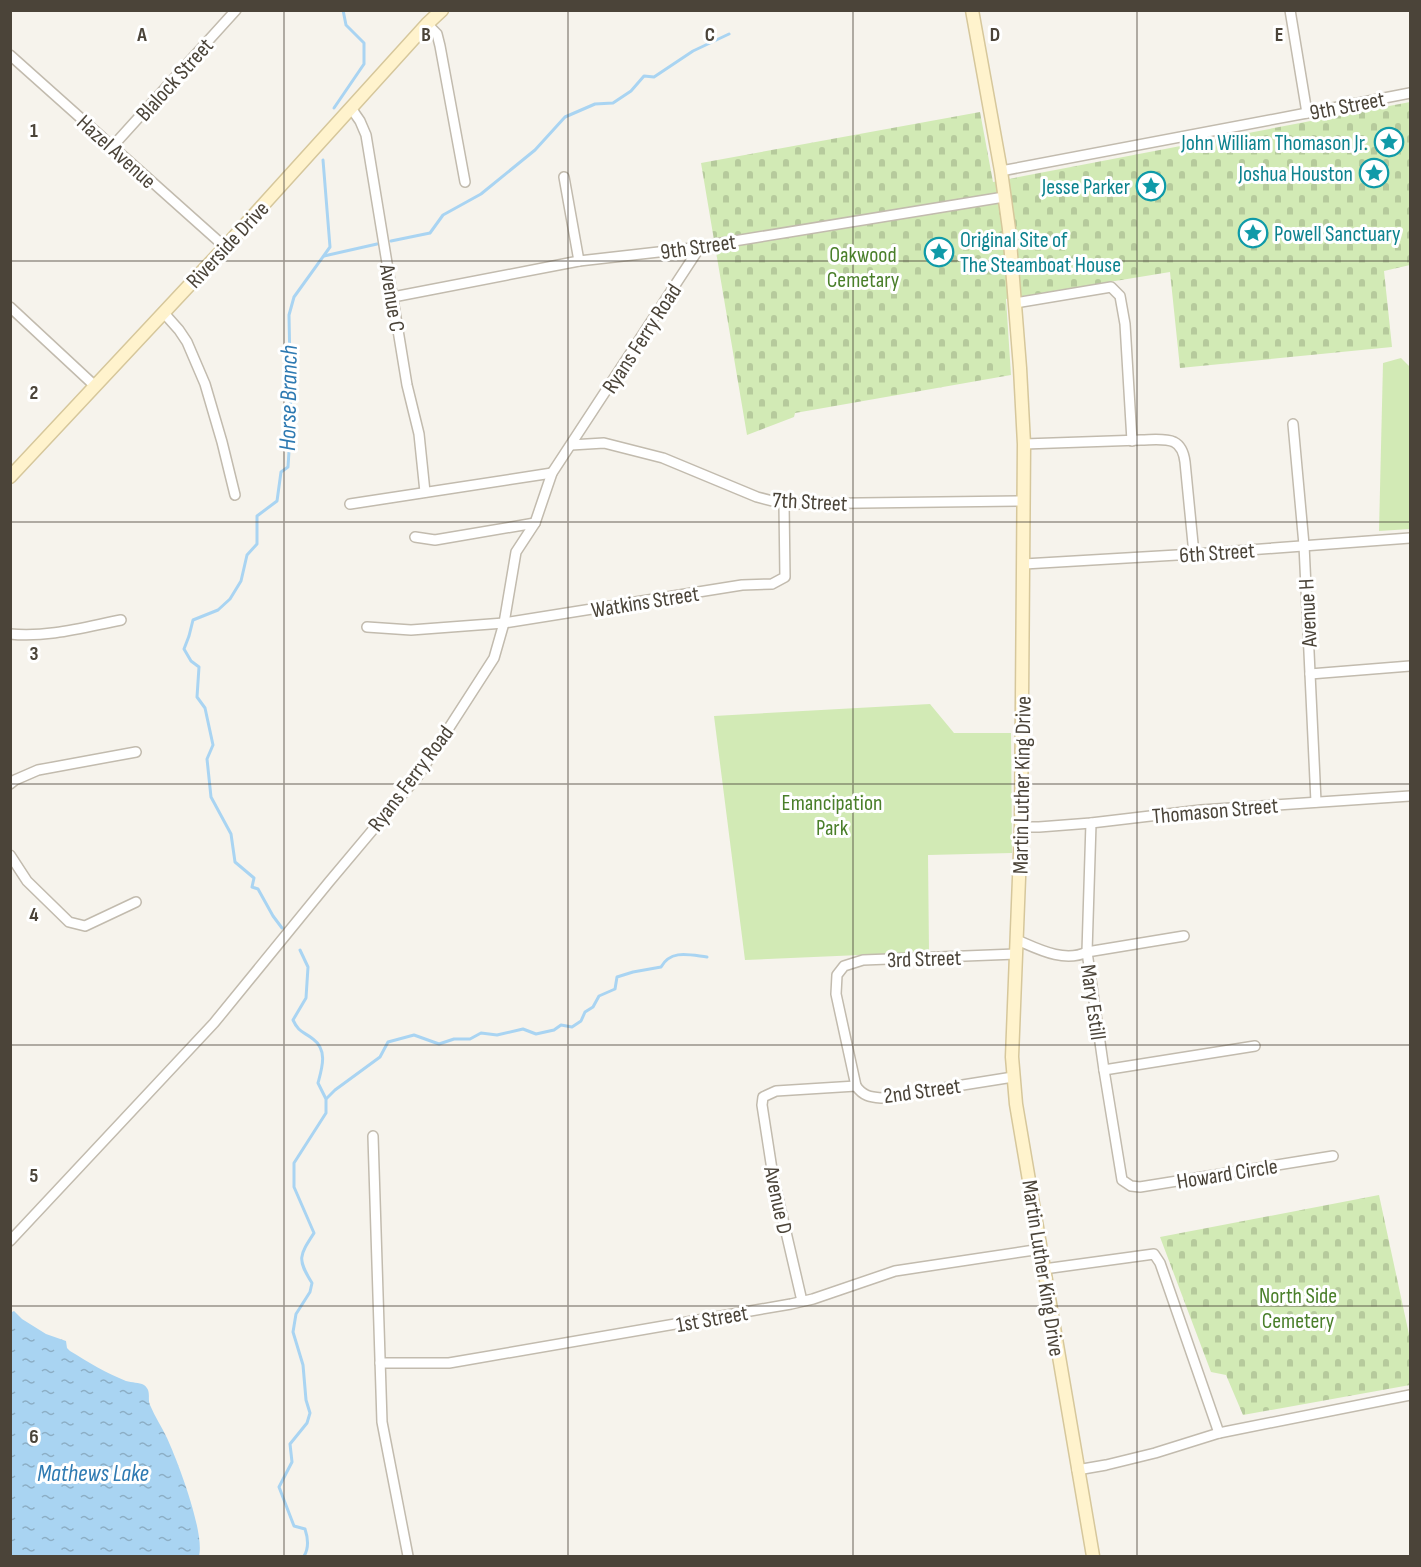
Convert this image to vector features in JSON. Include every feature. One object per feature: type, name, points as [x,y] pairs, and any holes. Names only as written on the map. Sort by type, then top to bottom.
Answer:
[{"type":"street","name":"Blalock Street","points":[[112,147],[236,10]]},
{"type":"street","name":"Riverside Drive","points":[[10,477],[442,10]]},
{"type":"street","name":"Martin Luther King Drive","points":[[972,10],[1009,230],[1024,444],[1021,827],[1013,1077],[1093,1557]]},
{"type":"street","points":[[1290,10],[1307,113]]},
{"type":"street","points":[[428,24],[437,34],[440,45],[465,182]]},
{"type":"street","name":"Hazel Avenue","points":[[10,55],[225,247]]},
{"type":"street","name":"9th Street","points":[[1000,171],[1410,93]]},
{"type":"street","name":"Avenue C","points":[[351,108],[366,135],[407,385],[419,434],[425,492]]},
{"type":"street","points":[[564,177],[579,261]]},
{"type":"street","name":"9th Street","points":[[393,297],[579,261],[700,246],[1004,197]]},
{"type":"street","name":"Ryans Ferry Road","points":[[10,1241],[214,1023],[418,776],[494,658],[504,623],[516,552],[535,523],[552,473],[700,246]]},
{"type":"street","points":[[1015,303],[1111,287],[1120,296],[1125,324],[1132,441]]},
{"type":"street","points":[[10,307],[94,386]]},
{"type":"street","points":[[163,312],[187,342],[205,384],[235,495]]},
{"type":"street","name":"Avenue H","points":[[1293,424],[1304,545],[1316,802]]},
{"type":"street","points":[[1024,444],[1166,440],[1179,445],[1184,453],[1194,554]]},
{"type":"street","name":"7th Street","points":[[571,445],[604,443],[663,458],[758,497],[784,504],[1023,501]]},
{"type":"street","points":[[350,504],[552,473]]},
{"type":"street","name":"Watkins Street","points":[[367,627],[411,630],[504,623],[742,585],[772,584],[784,577],[784,504]]},
{"type":"street","points":[[415,537],[435,540],[535,523]]},
{"type":"street","name":"6th Street","points":[[1024,564],[1410,538]]},
{"type":"street","points":[[10,634],[46,634],[120,620]]},
{"type":"street","points":[[1310,674],[1410,666]]},
{"type":"street","points":[[10,784],[38,770],[136,752]]},
{"type":"street","name":"Thomason Street","points":[[1021,827],[1092,823],[1202,810],[1410,796]]},
{"type":"street","name":"Mary Estill","points":[[1092,823],[1087,952],[1122,1180]]},
{"type":"street","points":[[10,855],[27,881],[69,922],[85,926],[136,902]]},
{"type":"street","points":[[1017,940],[1049,954],[1078,956],[1087,952],[1184,936]]},
{"type":"street","name":"3rd Street","points":[[856,1086],[836,994],[837,975],[844,966],[863,960],[1016,954]]},
{"type":"street","points":[[1104,1070],[1255,1046]]},
{"type":"street","name":"2nd Street","points":[[763,1097],[776,1092],[856,1086],[868,1097],[881,1098],[1013,1077]]},
{"type":"street","name":"Avenue D","points":[[763,1097],[762,1105],[773,1176],[802,1301]]},
{"type":"street","points":[[373,1136],[382,1422],[408,1557]]},
{"type":"street","name":"Howard Circle","points":[[1122,1180],[1131,1186],[1140,1187],[1333,1156]]},
{"type":"street","name":"1st Street","points":[[380,1363],[449,1363],[791,1305],[896,1271],[1041,1249]]},
{"type":"street","points":[[1044,1269],[1154,1254],[1160,1263],[1219,1433]]},
{"type":"street","points":[[1077,1470],[1155,1453],[1219,1433],[1410,1395]]},
{"type":"green space","name":"Oakwood Cemetary","points":[[1410,102],[1410,265],[1384,271],[1392,347],[1180,368],[1170,272],[1006,299],[1011,375],[795,413],[794,417],[747,435],[701,163],[980,112],[993,182]]},
{"type":"green space","points":[[1401,358],[1410,367],[1410,529],[1379,531],[1383,363]]},
{"type":"green space","name":"Emancipation Park","points":[[930,704],[954,733],[1011,733],[1012,853],[928,855],[929,952],[745,960],[714,716]]},
{"type":"green space","name":"North Side Cemetery","points":[[1379,1195],[1410,1339],[1410,1385],[1243,1415],[1226,1375],[1211,1372],[1160,1237]]},
{"type":"water","name":"Mathews Lake","points":[[14,1311],[22,1319],[46,1334],[66,1341],[70,1351],[90,1363],[128,1382],[142,1384],[146,1387],[149,1392],[150,1405],[172,1449],[184,1480],[198,1531],[199,1556],[11,1556],[10,1313]]},
{"type":"waterway","name":"Horse Branch","points":[[334,108],[364,64],[364,43],[346,25],[343,10]]},
{"type":"waterway","points":[[391,241],[430,233],[443,215],[481,194],[535,150],[565,117],[595,104],[613,103],[631,91],[644,76],[654,77],[693,51],[729,34]]},
{"type":"waterway","name":"Horse Branch","points":[[282,928],[258,889],[252,887],[254,878],[235,862],[231,834],[211,797],[207,759],[213,745],[205,708],[197,697],[199,667],[191,661],[184,649],[193,620],[218,610],[230,599],[241,581],[247,555],[257,544],[257,516],[277,501],[281,472],[288,467],[291,420],[289,315],[294,297],[330,247],[323,160]]},
{"type":"waterway","points":[[324,256],[377,244]]},
{"type":"waterway","name":"Horse Branch","points":[[300,950],[308,967],[306,998],[293,1020],[299,1030],[318,1043],[321,1048],[323,1060],[318,1083],[326,1099],[326,1113],[294,1163],[294,1187],[314,1233],[305,1247],[302,1258],[302,1263],[312,1283],[310,1292],[296,1314],[293,1332],[303,1365],[306,1400],[310,1413],[307,1423],[290,1444],[292,1462],[279,1487],[294,1526],[305,1529],[308,1543],[304,1556]]},
{"type":"waterway","points":[[327,1098],[380,1057],[388,1042],[414,1035],[439,1044],[454,1039],[470,1039],[481,1033],[497,1035],[523,1029],[536,1034],[554,1030],[561,1025],[572,1027],[581,1021],[585,1012],[593,1007],[599,996],[615,989],[617,977],[661,967],[665,961],[675,955],[707,957]]},
{"type":"place","name":"John William Thomason Jr.","points":[[1389,142]]},
{"type":"place","name":"Joshua Houston","points":[[1374,173]]},
{"type":"place","name":"Jesse Parker","points":[[1151,186]]},
{"type":"place","name":"Powell Sanctuary","points":[[1253,233]]},
{"type":"place","name":"Original Site of The Steamboat House","points":[[939,252]]}]
